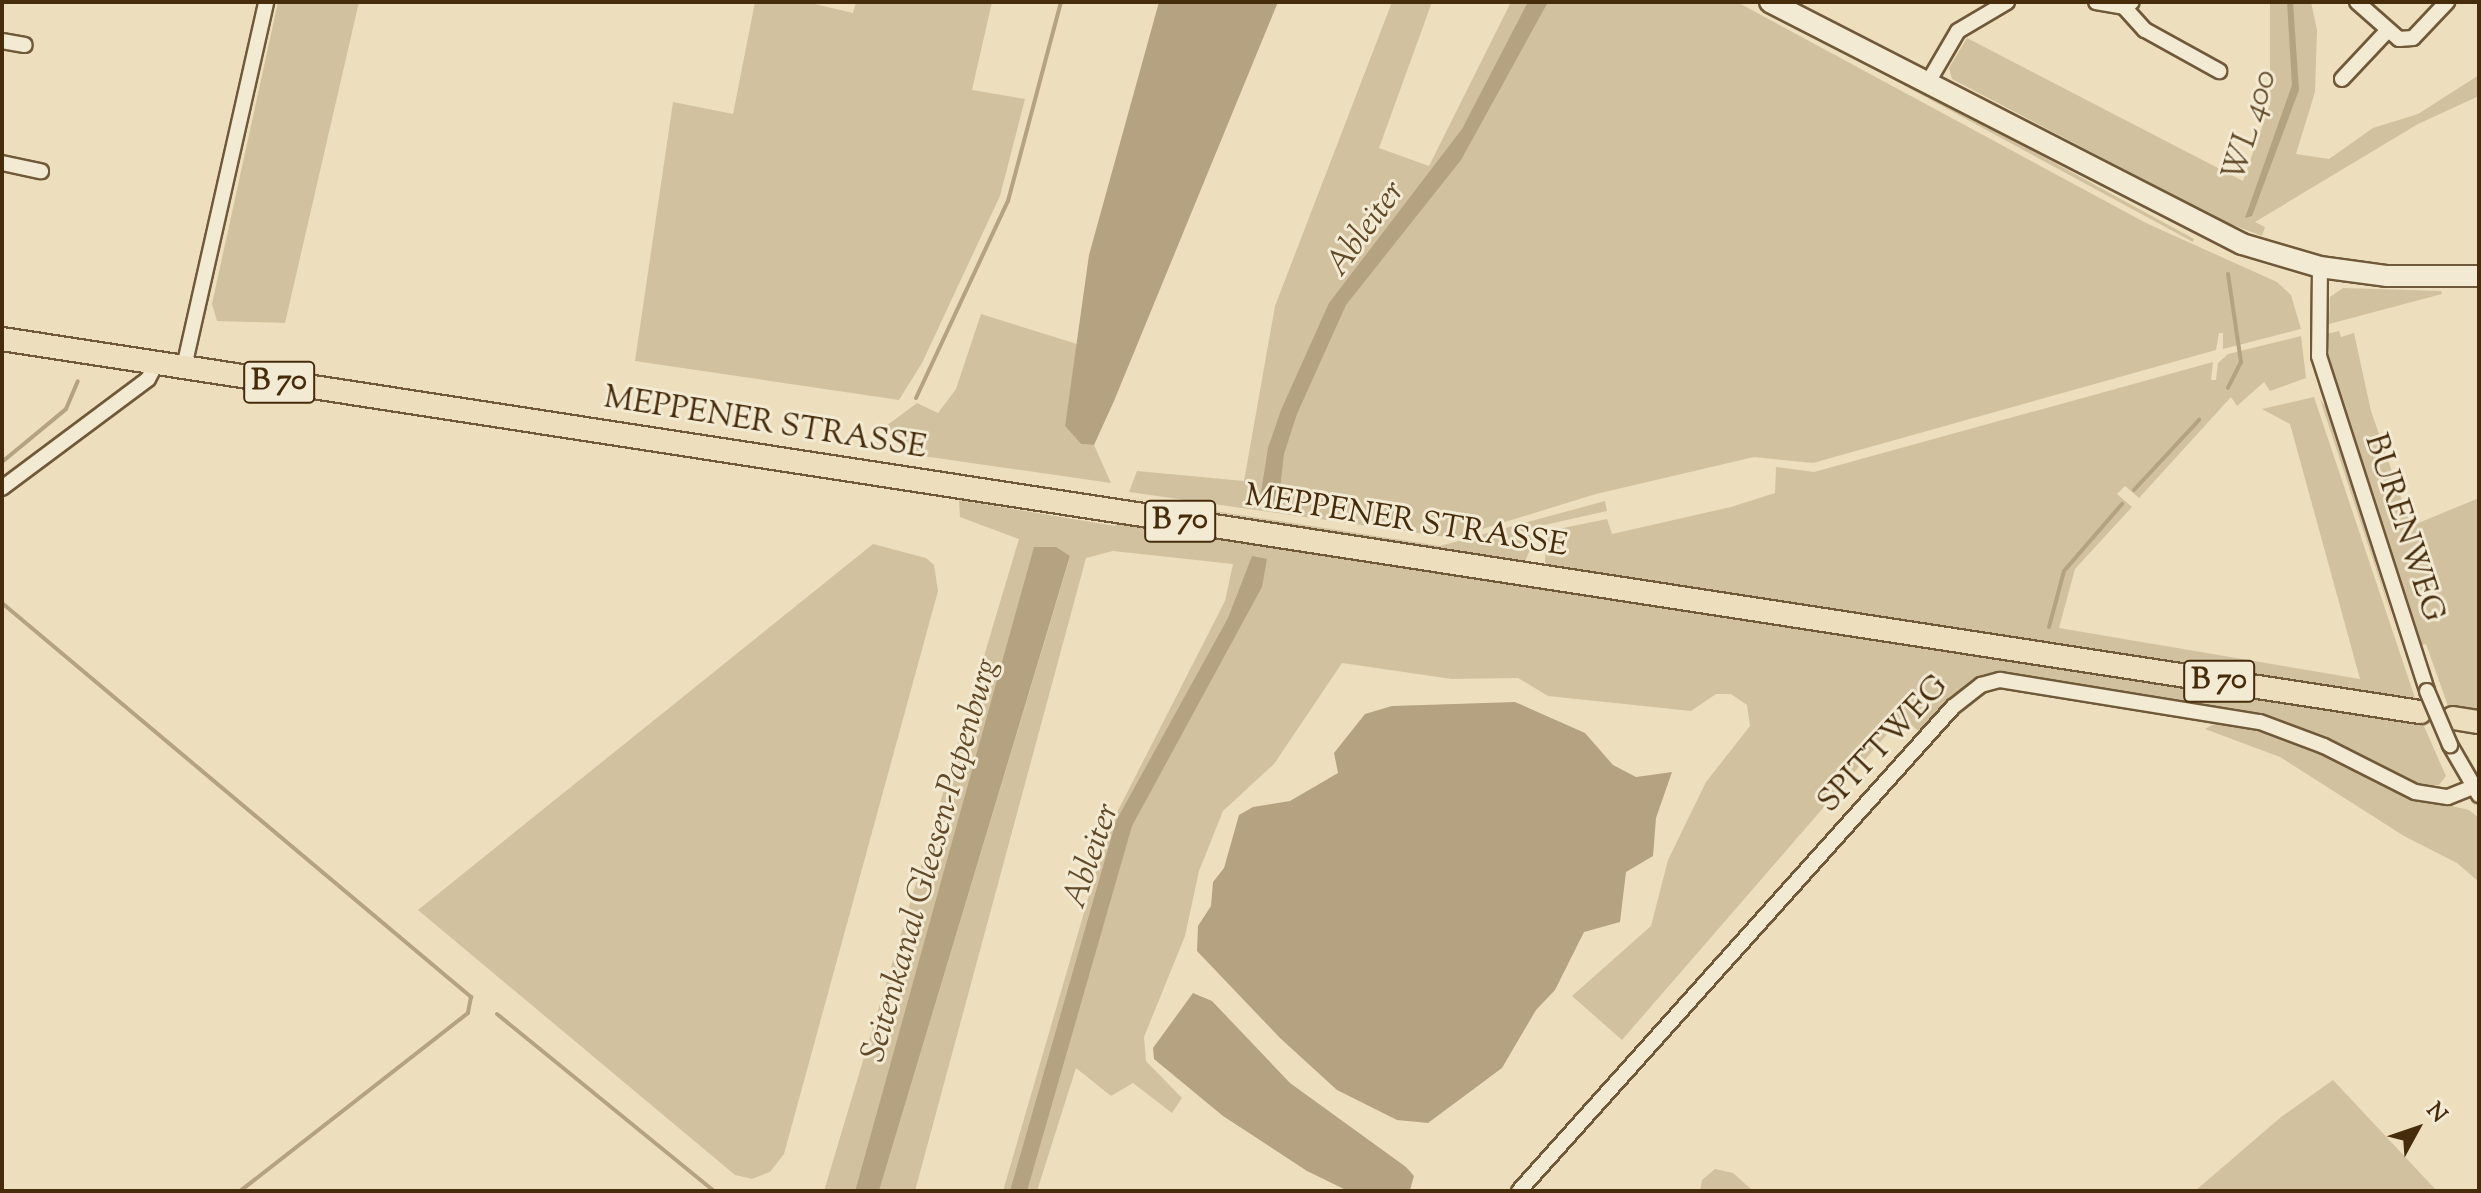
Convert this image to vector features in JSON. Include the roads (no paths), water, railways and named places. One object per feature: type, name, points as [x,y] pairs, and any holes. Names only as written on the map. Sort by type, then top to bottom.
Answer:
[{"type":"main road","name":"MEPPENER STRASSE","points":[[2,339],[2424,701]]},
{"type":"main road","points":[[2453,718],[2479,722]]},
{"type":"street","points":[[184,367],[266,2]]},
{"type":"street","points":[[1770,2],[2184,219],[2242,244],[2320,267],[2387,276],[2479,276]]},
{"type":"street","points":[[1927,84],[1958,31],[2007,2]]},
{"type":"street","points":[[2096,2],[2128,5],[2145,30],[2219,71]]},
{"type":"street","points":[[2357,2],[2387,31],[2413,38],[2447,2]]},
{"type":"street","points":[[2342,79],[2387,31]]},
{"type":"street","points":[[2,41],[25,45]]},
{"type":"street","points":[[2,163],[41,171]]},
{"type":"street","name":"BURENWEG","points":[[2320,267],[2319,356],[2424,701],[2476,791]]},
{"type":"street","points":[[2,488],[148,379],[156,364]]},
{"type":"street","name":"SPITTWEG","points":[[1519,1191],[1953,707],[1981,685],[2000,680],[2260,722],[2324,746],[2415,792],[2448,797],[2476,791]]},
{"type":"waterway","points":[[916,398],[1008,201],[1061,2]]},
{"type":"waterway","points":[[2228,274],[2241,362],[2228,388]]},
{"type":"waterway","points":[[2,462],[66,409],[78,381]]},
{"type":"waterway","name":"WL 400","points":[[2134,490],[2199,420]]},
{"type":"waterway","name":"WL 400","points":[[2049,627],[2064,571],[2122,504]]},
{"type":"waterway","points":[[2,603],[471,997],[468,1013],[240,1191]]},
{"type":"waterway","points":[[497,1014],[714,1191]]},
{"type":"water label","name":"Ableiter","points":[[1366,229]]},
{"type":"water label","name":"Ableiter","points":[[1092,856]]},
{"type":"water label","name":"Seitenkanal Gleesen-Papenburg","points":[[931,860]]}]
